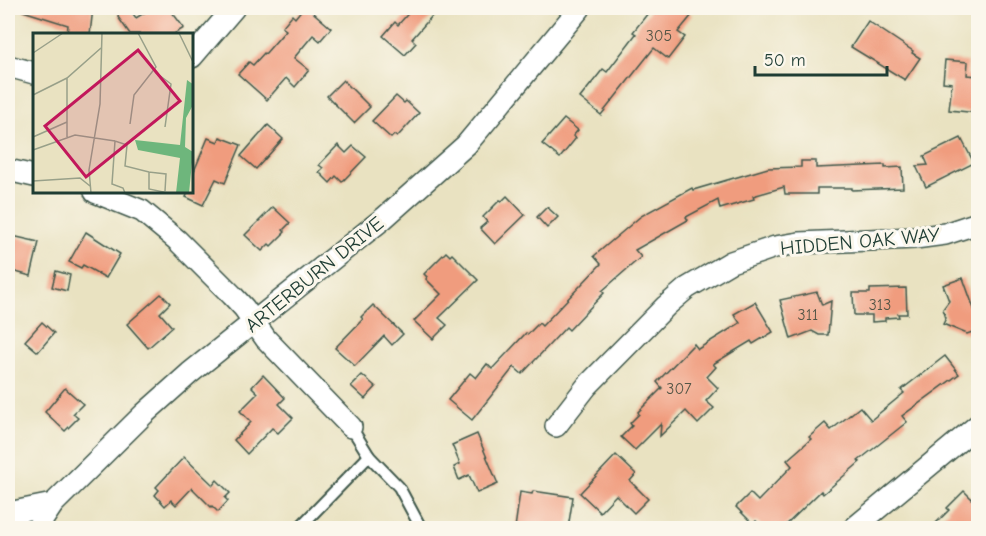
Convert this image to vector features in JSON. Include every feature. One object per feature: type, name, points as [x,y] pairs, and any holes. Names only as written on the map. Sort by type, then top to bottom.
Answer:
[{"type":"street","points":[[194,55],[234,8]]},
{"type":"street","name":"ARTERBURN DRIVE","points":[[37,528],[53,504],[144,414],[190,374],[384,218],[466,145],[580,8]]},
{"type":"street","points":[[8,66],[33,73]]},
{"type":"street","points":[[8,170],[33,176]]},
{"type":"street","points":[[105,194],[140,201],[244,308],[266,339],[351,427]]},
{"type":"street","name":"HIDDEN OAK WAY","points":[[556,426],[587,386],[666,306],[687,288],[731,262],[799,243],[915,238],[945,234],[978,223]]},
{"type":"street","points":[[854,528],[978,425]]},
{"type":"street","points":[[8,513],[53,504]]},
{"type":"lane","points":[[351,427],[369,456],[399,487],[421,528]]},
{"type":"lane","points":[[299,528],[369,456]]},
{"type":"building","points":[[24,8],[93,8],[90,33],[67,33],[68,25],[23,11]]},
{"type":"building","points":[[119,8],[129,8],[136,18],[152,8],[169,8],[184,28],[176,33],[129,33],[118,17]]},
{"type":"building","points":[[303,8],[308,8],[331,28],[320,41],[313,35],[294,58],[309,70],[295,87],[286,78],[267,100],[238,74],[249,62],[253,65],[265,54],[286,30],[282,27],[292,15],[295,18]]},
{"type":"building","points":[[413,8],[439,8],[412,39],[416,43],[405,55],[383,36],[395,22],[398,25]]},
{"type":"building","points":[[652,8],[683,8],[692,15],[678,32],[685,37],[668,59],[654,48],[601,115],[580,98],[603,69],[607,72],[636,34],[633,32]]},
{"type":"building","points":[[868,21],[920,58],[905,80],[851,47]]},
{"type":"building","points":[[945,60],[968,62],[967,75],[978,76],[978,113],[949,110],[952,83],[943,82]]},
{"type":"building","points":[[343,80],[370,107],[354,123],[327,96]]},
{"type":"building","points":[[396,96],[404,103],[406,101],[419,113],[397,137],[394,135],[391,138],[372,121]]},
{"type":"building","points":[[564,119],[578,130],[573,136],[576,138],[560,158],[542,144]]},
{"type":"building","points":[[268,125],[283,139],[256,169],[241,156]]},
{"type":"building","points":[[220,137],[241,145],[225,183],[216,179],[203,205],[186,197],[187,194],[194,194],[194,171],[208,138],[218,142]]},
{"type":"building","points":[[961,138],[974,163],[926,187],[916,166],[928,165],[924,156]]},
{"type":"building","points":[[338,145],[346,153],[353,146],[366,157],[342,182],[336,176],[330,183],[319,172],[323,168],[319,165]]},
{"type":"building","points":[[801,161],[816,161],[816,168],[885,165],[885,168],[902,167],[903,188],[852,190],[852,188],[817,188],[817,194],[785,194],[784,187],[720,209],[718,200],[686,217],[688,220],[635,250],[641,257],[602,291],[604,293],[569,330],[566,327],[522,374],[514,367],[472,420],[448,400],[470,373],[476,378],[487,364],[492,369],[526,333],[528,334],[539,323],[542,326],[601,264],[594,256],[641,216],[692,188],[693,190],[768,168],[801,167]]},
{"type":"building","points":[[507,196],[525,215],[495,244],[480,228],[487,222],[483,217]]},
{"type":"building","points":[[273,207],[290,223],[283,230],[285,232],[271,246],[269,244],[262,251],[245,235]]},
{"type":"building","points":[[547,207],[558,217],[547,228],[537,217]]},
{"type":"building","points":[[86,232],[120,254],[106,278],[83,265],[81,268],[69,262]]},
{"type":"building","points":[[8,235],[39,242],[31,276],[8,270]]},
{"type":"building","points":[[446,252],[450,256],[452,254],[478,280],[439,318],[447,325],[433,339],[414,321],[441,294],[424,274]]},
{"type":"building","points":[[56,271],[70,275],[67,291],[52,287]]},
{"type":"building","points":[[963,278],[978,320],[978,330],[967,334],[943,324],[946,318],[943,309],[949,301],[943,285]]},
{"type":"building","points":[[906,288],[907,314],[898,314],[899,317],[872,322],[872,315],[854,315],[853,293],[870,293],[870,289]]},
{"type":"building","points":[[817,292],[822,305],[831,301],[828,335],[819,335],[812,331],[791,339],[780,300]]},
{"type":"building","points":[[161,294],[170,303],[160,313],[172,327],[148,348],[127,324]]},
{"type":"building","points":[[755,302],[773,332],[753,344],[751,341],[713,364],[716,367],[707,377],[718,388],[706,401],[714,408],[698,424],[686,411],[660,436],[661,424],[635,450],[621,437],[632,426],[630,423],[639,414],[638,412],[662,388],[657,382],[694,344],[698,349],[740,323],[734,314]]},
{"type":"building","points":[[373,305],[403,334],[392,345],[384,336],[355,366],[335,348]]},
{"type":"building","points":[[42,322],[54,333],[38,352],[25,341]]},
{"type":"building","points":[[945,356],[959,374],[902,416],[907,422],[858,461],[860,462],[823,494],[821,491],[783,528],[764,528],[756,521],[753,524],[736,507],[750,493],[758,501],[792,466],[787,460],[825,423],[831,430],[860,407],[871,420],[904,393],[901,390]]},
{"type":"building","points":[[263,375],[285,398],[279,404],[293,418],[278,433],[272,428],[247,454],[234,440],[251,422],[240,411],[258,393],[252,387]]},
{"type":"building","points":[[362,375],[376,387],[365,399],[351,386]]},
{"type":"building","points":[[65,388],[83,404],[73,414],[78,418],[65,431],[45,412]]},
{"type":"building","points":[[477,434],[498,484],[477,493],[469,475],[459,480],[454,467],[460,464],[452,445]]},
{"type":"building","points":[[616,455],[636,474],[630,481],[648,499],[634,513],[616,495],[600,512],[580,493]]},
{"type":"building","points":[[184,457],[213,485],[217,480],[230,493],[225,498],[228,501],[218,512],[192,488],[176,505],[171,500],[165,506],[155,495],[159,490],[156,487]]},
{"type":"building","points":[[533,491],[573,497],[568,528],[515,528],[520,492],[532,494]]},
{"type":"building","points":[[964,491],[978,505],[978,514],[964,528],[931,528],[949,510],[947,508]]}]
